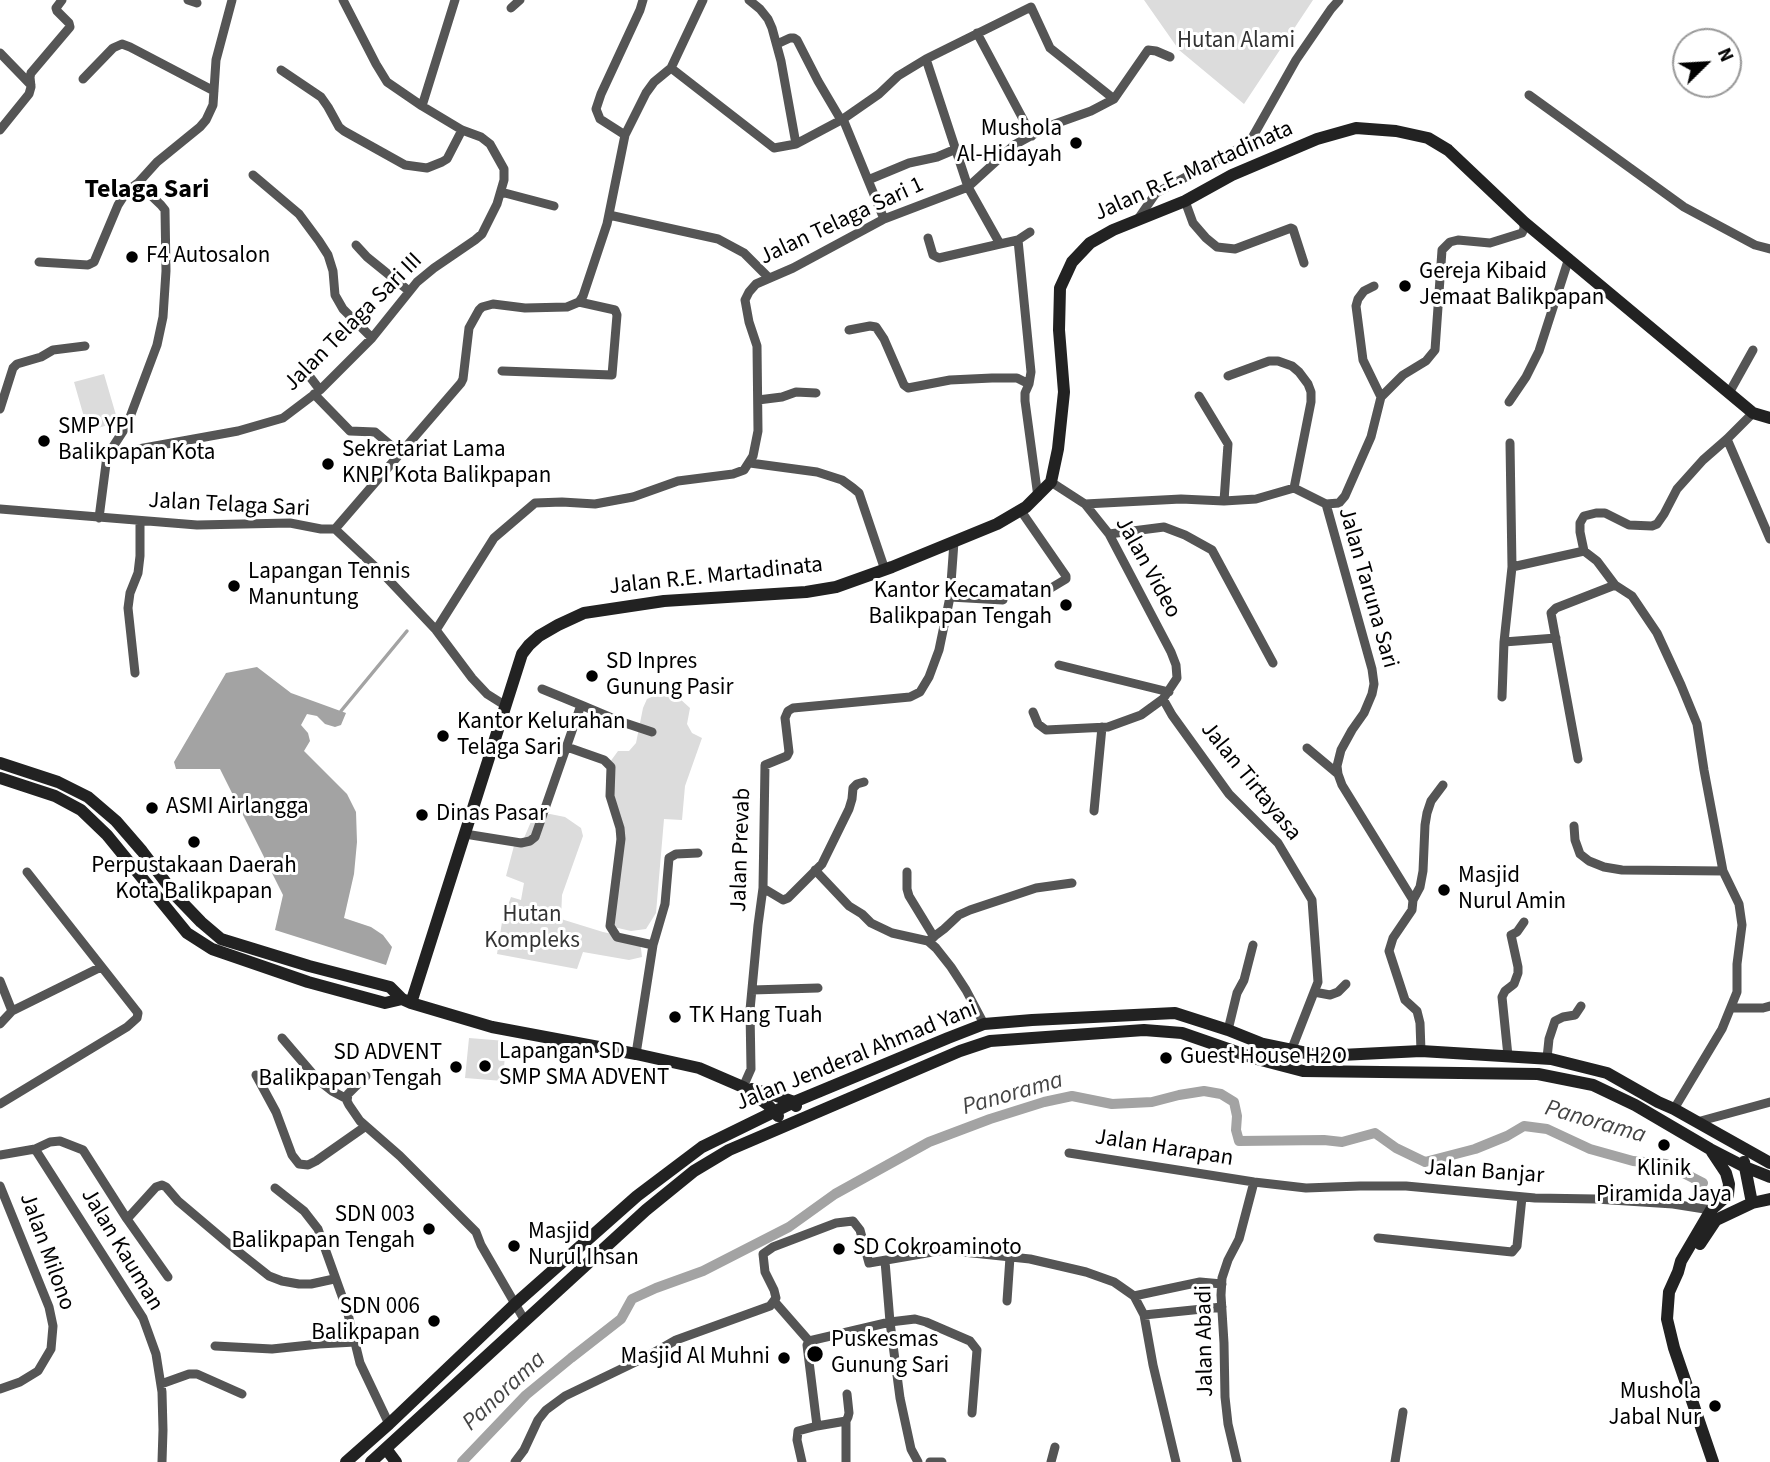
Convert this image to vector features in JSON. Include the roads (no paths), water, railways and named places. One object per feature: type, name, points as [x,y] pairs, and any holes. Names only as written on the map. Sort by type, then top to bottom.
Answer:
[{"type":"main road","name":"Jalan R.E. Martadinata","points":[[406,1001],[465,834],[524,649],[539,636],[584,613],[664,601],[806,592],[836,587],[954,542],[997,524],[1021,510],[1051,482],[1060,439],[1064,392],[1059,330],[1060,288],[1072,262],[1090,243],[1113,230],[1185,201],[1232,175],[1317,139],[1356,128],[1395,131],[1428,138],[1448,150],[1524,222],[1753,413],[1770,418]]},
{"type":"main road","points":[[0,763],[58,782],[88,797],[116,821],[176,895],[221,939],[390,988],[406,1001]]},
{"type":"main road","points":[[0,778],[55,796],[81,810],[107,835],[187,933],[212,949],[308,982],[385,1003],[406,1001],[492,1027],[699,1068],[743,1087],[794,1102],[805,1118]]},
{"type":"main road","name":"Jalan Jenderal Ahmad Yani","points":[[346,1462],[515,1304],[637,1196],[702,1147],[794,1102],[984,1024],[1175,1013],[1263,1044],[1321,1056],[1421,1051],[1547,1058],[1607,1073],[1770,1163]]},
{"type":"main road","name":"Jalan Jenderal Ahmad Yani","points":[[371,1462],[646,1210],[694,1171],[729,1150],[960,1051],[990,1041],[1144,1030],[1182,1033],[1257,1059],[1303,1071],[1538,1074],[1593,1085],[1745,1167],[1770,1176]]},
{"type":"main road","points":[[1508,1056],[1509,1074]]},
{"type":"main road","points":[[743,1087],[775,1111],[785,1126]]},
{"type":"main road","points":[[1734,1143],[1741,1153],[1752,1203]]},
{"type":"main road","points":[[1710,1149],[1726,1173],[1728,1195]]},
{"type":"main road","points":[[1713,1462],[1674,1348],[1667,1319],[1669,1292],[1681,1261],[1710,1210],[1728,1195],[1770,1176]]},
{"type":"main road","points":[[1678,1272],[1716,1220],[1752,1203],[1770,1199]]},
{"type":"main road","points":[[387,1450],[396,1462]]},
{"type":"street","points":[[0,130],[29,94],[31,73],[70,27],[56,8],[62,0]]},
{"type":"street","points":[[39,262],[89,265],[94,262],[118,205],[127,191],[138,183],[156,162],[200,127],[213,105],[218,50],[232,0]]},
{"type":"street","name":"Jalan Telaga Sari III","points":[[107,456],[238,431],[284,418],[317,392],[372,338],[409,291],[433,268],[482,234],[497,204],[504,180],[504,169],[495,152],[481,137],[462,130],[387,82],[343,0]]},
{"type":"street","points":[[422,106],[455,0]]},
{"type":"street","points":[[511,8],[520,0]]},
{"type":"street","points":[[625,135],[600,119],[596,109],[643,0]]},
{"type":"street","points":[[335,529],[461,383],[469,328],[482,307],[494,304],[525,308],[567,307],[579,302],[597,258],[609,215],[625,135],[646,93],[654,82],[671,68],[703,0]]},
{"type":"street","points":[[749,0],[768,19],[777,44],[796,144]]},
{"type":"street","points":[[671,68],[774,148],[796,144],[842,119],[879,94],[898,76],[926,59],[1041,0]]},
{"type":"street","points":[[1137,220],[1156,193],[1240,148],[1252,138],[1296,60],[1339,0]]},
{"type":"street","points":[[1031,7],[1050,48],[1114,99],[1148,50],[1170,57]]},
{"type":"street","points":[[977,33],[1032,136]]},
{"type":"street","points":[[777,44],[790,38],[797,40],[842,119],[884,219]]},
{"type":"street","points":[[83,79],[113,48],[122,44],[214,92]]},
{"type":"street","points":[[0,53],[31,85]]},
{"type":"street","points":[[926,59],[968,187],[1000,244]]},
{"type":"street","points":[[281,69],[321,97],[341,129],[405,165],[427,168],[447,159],[462,130]]},
{"type":"street","points":[[1529,95],[1684,207],[1755,245],[1770,249]]},
{"type":"street","name":"Jalan Telaga Sari 1","points":[[750,463],[758,431],[757,346],[745,300],[756,284],[793,268],[884,219],[968,187],[1014,145],[1114,99]]},
{"type":"street","points":[[868,180],[909,163],[956,149]]},
{"type":"street","points":[[253,175],[299,214],[328,255],[333,271],[335,295],[343,309],[372,338]]},
{"type":"street","points":[[99,518],[107,456],[127,425],[157,345],[163,317],[166,271],[165,210],[138,183]]},
{"type":"street","points":[[501,191],[554,206]]},
{"type":"street","points":[[1185,201],[1193,223],[1217,247],[1235,249],[1291,228],[1304,262]]},
{"type":"street","points":[[609,215],[718,239],[744,253],[769,278]]},
{"type":"street","points":[[1326,504],[1339,503],[1345,496],[1371,437],[1381,397],[1402,375],[1426,361],[1435,350],[1442,250],[1450,242],[1458,240],[1490,243],[1522,233],[1524,222]]},
{"type":"street","points":[[928,238],[933,255],[939,258],[1018,240],[1030,232]]},
{"type":"street","points":[[1018,240],[1031,372],[1025,401],[1038,497]]},
{"type":"street","points":[[356,245],[409,291]]},
{"type":"street","points":[[1509,402],[1539,351],[1569,258]]},
{"type":"street","points":[[1374,286],[1364,291],[1356,306],[1363,360],[1381,397]]},
{"type":"street","points":[[502,371],[612,376],[617,315],[615,310],[579,302]]},
{"type":"street","points":[[849,330],[873,326],[880,331],[906,387],[992,377],[1017,378],[1029,384]]},
{"type":"street","points":[[0,409],[13,368],[17,364],[41,357],[53,350],[85,346]]},
{"type":"street","points":[[1729,393],[1753,350]]},
{"type":"street","points":[[1085,503],[1256,499],[1294,488],[1311,402],[1308,384],[1292,366],[1278,361],[1269,361],[1228,376]]},
{"type":"street","points":[[307,373],[317,392],[351,431],[375,432],[401,454]]},
{"type":"street","points":[[758,400],[782,397],[796,391],[817,393]]},
{"type":"street","points":[[1199,396],[1228,444],[1224,501]]},
{"type":"street","points":[[1674,1108],[1722,1029],[1737,992],[1742,925],[1739,904],[1723,871],[1703,770],[1697,724],[1657,633],[1632,596],[1615,585],[1597,561],[1584,551],[1580,523],[1584,516],[1605,513],[1629,525],[1657,524],[1677,489],[1703,460],[1753,413]]},
{"type":"street","points":[[1727,439],[1770,539]]},
{"type":"street","points":[[1502,697],[1504,642],[1512,567],[1510,443]]},
{"type":"street","points":[[436,630],[494,538],[535,503],[595,504],[633,497],[678,481],[733,474],[744,470],[750,463],[817,472],[842,480],[853,488],[859,493],[885,570]]},
{"type":"street","name":"Jalan Video","points":[[1051,482],[1085,503],[1109,534],[1176,665],[1177,678],[1166,696]]},
{"type":"street","name":"Jalan Taruna Sari","points":[[1294,488],[1326,504],[1374,684],[1364,713],[1342,750],[1337,766],[1338,774]]},
{"type":"street","name":"Jalan Telaga Sari","points":[[0,509],[197,525],[290,523],[335,529],[436,630],[487,694],[506,706]]},
{"type":"street","points":[[1021,510],[1066,576],[1066,579],[1046,591]]},
{"type":"street","points":[[135,673],[128,608],[130,593],[138,573],[140,521]]},
{"type":"street","points":[[1109,534],[1164,527],[1212,550],[1273,663]]},
{"type":"street","name":"Jalan Prevab","points":[[743,1087],[751,1069],[750,1010],[764,888],[765,765],[787,756],[789,752],[786,718],[788,710],[910,697],[920,692],[939,650],[950,597],[954,542]]},
{"type":"street","points":[[1512,567],[1584,551]]},
{"type":"street","points":[[1578,759],[1551,613],[1615,585]]},
{"type":"street","points":[[950,597],[1003,600]]},
{"type":"street","points":[[1504,642],[1556,638]]},
{"type":"street","points":[[1059,664],[1166,696]]},
{"type":"street","points":[[542,689],[652,732]]},
{"type":"street","points":[[1033,712],[1038,724],[1046,730],[1108,727],[1141,715],[1166,696]]},
{"type":"street","name":"Jalan Tirtayasa","points":[[1166,696],[1172,715],[1229,794],[1278,843],[1311,898],[1318,978],[1291,1051]]},
{"type":"street","points":[[465,834],[521,843],[532,840],[537,833],[581,705]]},
{"type":"street","points":[[1094,811],[1102,727]]},
{"type":"street","points":[[567,747],[604,760],[611,766],[610,796],[621,839],[610,926],[617,937],[653,945]]},
{"type":"street","points":[[1307,748],[1338,774],[1342,785],[1413,900]]},
{"type":"street","points":[[764,888],[783,900],[815,870],[825,859],[849,809],[853,788],[864,782]]},
{"type":"street","points":[[1421,1051],[1417,1012],[1405,1000],[1389,951],[1393,938],[1412,910],[1413,900],[1420,887],[1427,813],[1431,801],[1443,785]]},
{"type":"street","points":[[1574,826],[1580,854],[1604,867],[1622,870],[1723,871]]},
{"type":"street","points":[[636,1054],[653,945],[665,904],[669,858],[676,854],[698,853]]},
{"type":"street","points":[[815,870],[849,906],[871,923],[892,933],[931,939],[959,915],[970,910],[1036,888],[1072,883]]},
{"type":"street","points":[[0,1104],[135,1020],[138,1015],[27,872]]},
{"type":"street","points":[[907,872],[909,896],[931,939],[951,967],[984,1024]]},
{"type":"street","points":[[1508,1056],[1502,996],[1514,984],[1518,973],[1511,936],[1524,922]]},
{"type":"street","points":[[1228,1030],[1253,945]]},
{"type":"street","points":[[0,1024],[12,1011],[101,967]]},
{"type":"street","points":[[0,981],[12,1011]]},
{"type":"street","points":[[1314,992],[1330,995],[1346,984]]},
{"type":"street","points":[[752,990],[818,988]]},
{"type":"street","points":[[1547,1058],[1555,1021],[1574,1015],[1581,1006]]},
{"type":"street","points":[[1731,1007],[1770,1006]]},
{"type":"street","points":[[282,1038],[318,1080],[347,1098]]},
{"type":"street","points":[[256,1074],[276,1112],[292,1155],[299,1164],[308,1165],[316,1161],[366,1126]]},
{"type":"street","points":[[366,1076],[348,1094],[349,1105],[366,1126],[476,1232],[525,1321]]},
{"type":"street","points":[[1697,1122],[1770,1102]]},
{"type":"street","points":[[0,1155],[35,1149],[60,1141],[83,1150],[168,1277]]},
{"type":"street","name":"Jalan Kauman","points":[[35,1149],[143,1318],[156,1354],[161,1384],[162,1462]]},
{"type":"street","name":"Jalan Harapan","points":[[1069,1153],[1254,1182]]},
{"type":"street","name":"Jalan Banjar","points":[[1254,1182],[1306,1188],[1406,1186],[1522,1197],[1662,1203],[1710,1210]]},
{"type":"street","name":"Jalan Abadi","points":[[1237,1462],[1225,1397],[1221,1295],[1228,1260],[1239,1239],[1254,1182]]},
{"type":"street","name":"Jalan Milono","points":[[0,1186],[49,1307],[53,1326],[51,1349],[38,1371],[20,1382],[0,1389]]},
{"type":"street","points":[[127,1219],[156,1187],[164,1186],[178,1201],[269,1276],[299,1284],[334,1279]]},
{"type":"street","points":[[275,1188],[304,1211],[318,1229],[347,1310],[360,1363],[389,1424]]},
{"type":"street","points":[[1378,1238],[1512,1252],[1517,1246],[1522,1197]]},
{"type":"street","points":[[515,1462],[524,1450],[538,1420],[546,1410],[565,1396],[676,1340],[770,1306],[776,1298],[765,1272],[763,1254],[773,1247],[836,1223],[853,1221],[860,1230],[869,1263],[944,1250],[1030,1259],[1086,1272],[1114,1282],[1134,1296],[1144,1315],[1176,1462]]},
{"type":"street","points":[[1007,1301],[1010,1257]]},
{"type":"street","points":[[885,1261],[900,1398],[911,1449],[918,1462]]},
{"type":"street","points":[[1134,1296],[1199,1282],[1222,1284]]},
{"type":"street","points":[[774,1301],[808,1341],[817,1426]]},
{"type":"street","points":[[1144,1315],[1222,1307]]},
{"type":"street","points":[[808,1341],[890,1322],[926,1322],[970,1342],[977,1350],[972,1413]]},
{"type":"street","points":[[215,1346],[272,1349],[355,1342]]},
{"type":"street","points":[[161,1384],[189,1374],[197,1374],[242,1394]]},
{"type":"street","points":[[846,1462],[846,1421],[849,1413],[847,1394]]},
{"type":"street","points":[[1395,1462],[1403,1412]]},
{"type":"street","points":[[802,1462],[797,1440],[798,1431],[846,1421]]},
{"type":"street","points":[[1051,1462],[1055,1447]]},
{"type":"street","points":[[930,1462],[942,1462]]},
{"type":"waterway","points":[[341,711],[407,631]]},
{"type":"waterway","name":"Panorama","points":[[462,1462],[526,1395],[621,1319],[632,1299],[703,1271],[789,1227],[835,1194],[929,1142],[1044,1102],[1072,1096],[1112,1104],[1152,1102],[1204,1091],[1221,1094],[1234,1102],[1239,1141],[1342,1142],[1375,1133],[1396,1148],[1425,1162],[1475,1149],[1524,1126],[1547,1129],[1590,1149],[1633,1161],[1666,1164],[1703,1183]]},
{"type":"place","name":"Mushola Al-Hidayah","points":[[1076,143]]},
{"type":"place","name":"F4 Autosalon","points":[[132,257]]},
{"type":"place","name":"Gereja Kibaid Jemaat Balikpapan","points":[[1405,286]]},
{"type":"place","name":"SMP YPI Balikpapan Kota","points":[[44,441]]},
{"type":"place","name":"Sekretariat Lama KNPI Kota Balikpapan","points":[[328,464]]},
{"type":"place","name":"Lapangan Tennis Manuntung","points":[[234,586]]},
{"type":"place","name":"Kantor Kecamatan Balikpapan Tengah","points":[[1066,605]]},
{"type":"place","name":"SD Inpres Gunung Pasir","points":[[592,676]]},
{"type":"place","name":"Kantor Kelurahan Telaga Sari","points":[[443,736]]},
{"type":"place","name":"ASMI Airlangga","points":[[152,808]]},
{"type":"place","name":"Dinas Pasar","points":[[422,815]]},
{"type":"place","name":"Perpustakaan Daerah Kota Balikpapan","points":[[194,842]]},
{"type":"place","name":"Masjid Nurul Amin","points":[[1444,890]]},
{"type":"place","name":"TK Hang Tuah","points":[[675,1017]]},
{"type":"place","name":"Guest House H2O","points":[[1166,1058]]},
{"type":"place","name":"Lapangan SD SMP SMA ADVENT","points":[[485,1066]]},
{"type":"place","name":"SD ADVENT Balikpapan Tengah","points":[[456,1067]]},
{"type":"place","name":"Klinik Piramida Jaya","points":[[1664,1145]]},
{"type":"place","name":"SDN 003 Balikpapan Tengah","points":[[429,1229]]},
{"type":"place","name":"Masjid Nurul Ihsan","points":[[514,1246]]},
{"type":"place","name":"SD Cokroaminoto","points":[[839,1249]]},
{"type":"place","name":"SDN 006 Balikpapan","points":[[434,1321]]},
{"type":"place","name":"Puskesmas Gunung Sari","points":[[815,1354]]},
{"type":"place","name":"Masjid Al Muhni","points":[[784,1358]]},
{"type":"place","name":"Mushola Jabal Nur","points":[[1715,1406]]},
{"type":"district","name":"Telaga Sari","points":[[147,191]]},
{"type":"park label","name":"Hutan Alami","points":[[1236,42]]},
{"type":"park label","name":"Hutan Kompleks","points":[[532,929]]}]
